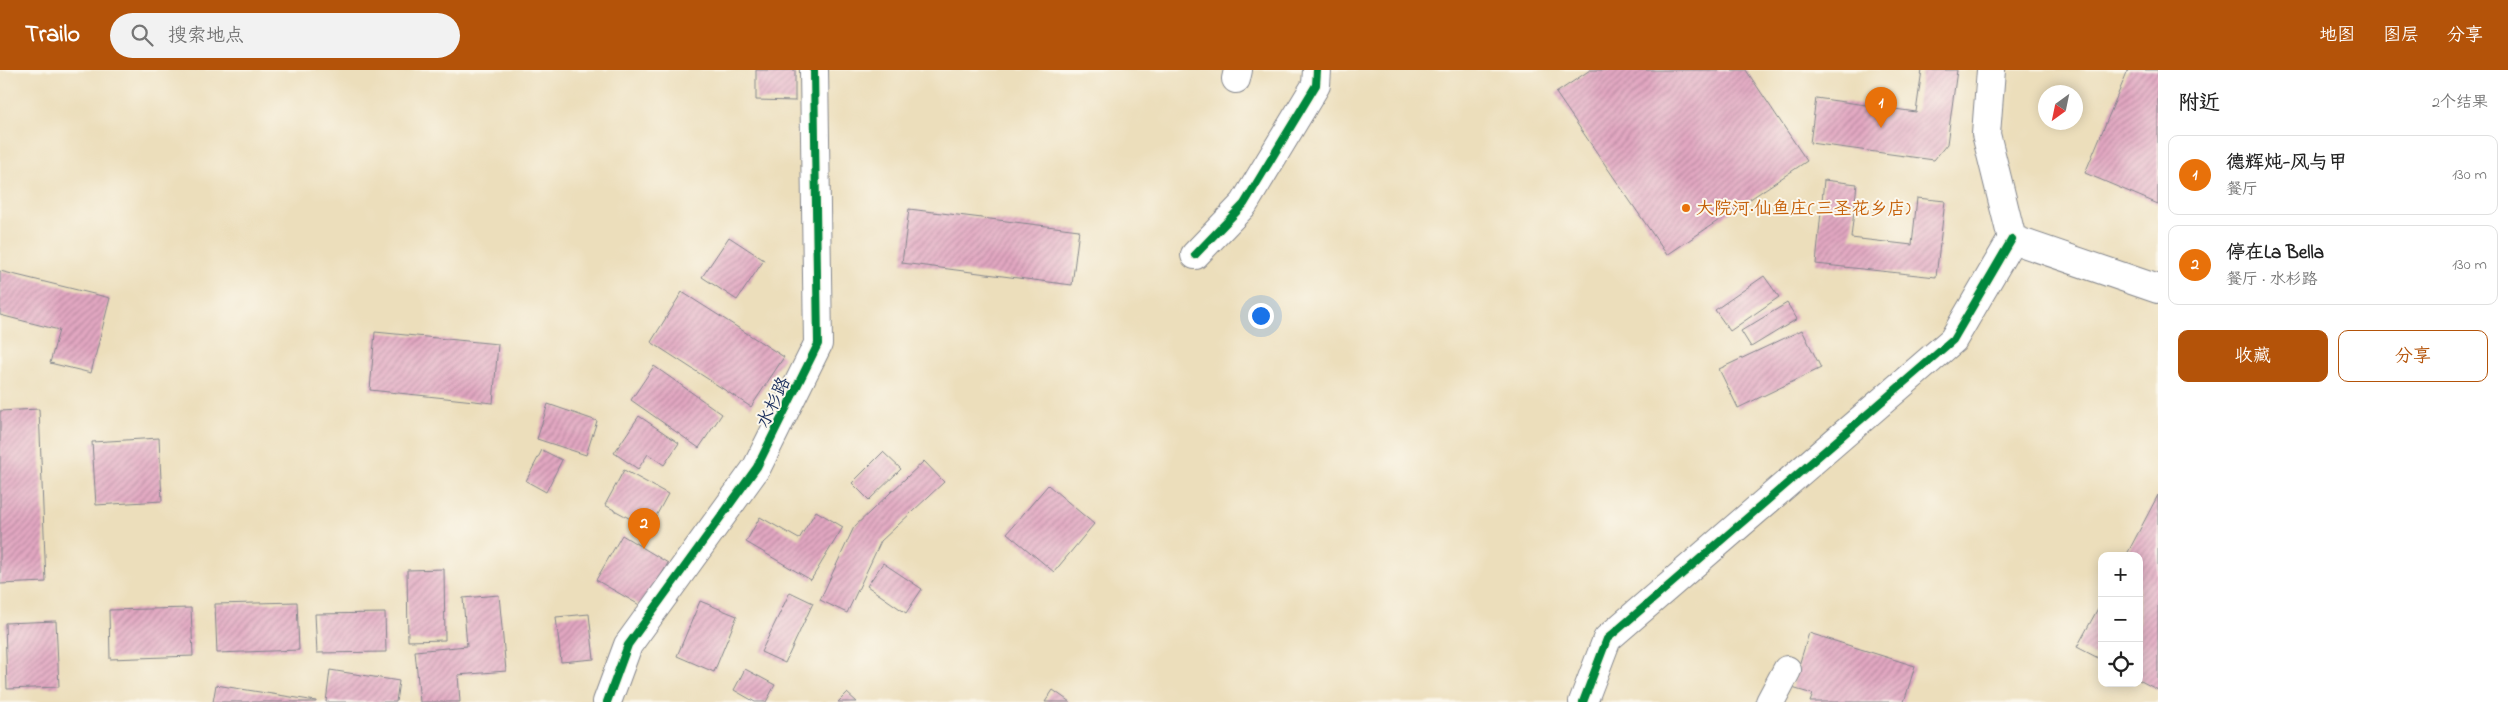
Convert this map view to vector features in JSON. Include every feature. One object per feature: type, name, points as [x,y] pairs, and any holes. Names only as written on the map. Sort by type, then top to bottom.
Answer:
[{"type":"street","name":"水杉路","points":[[607,702],[628,646],[757,467],[818,344],[814,70]]},
{"type":"street","points":[[1194,255],[1244,204],[1316,85],[1317,70]]},
{"type":"street","points":[[1583,702],[1607,639],[1953,340],[2012,238],[1986,134],[1991,70]]},
{"type":"street","points":[[2012,238],[2158,289]]},
{"type":"street","points":[[1770,702],[1787,670]]},
{"type":"building","points":[[756,70],[795,70],[795,101],[756,100]]},
{"type":"building","name":"大院河·仙鱼庄(三圣花乡店)","points":[[1590,70],[1746,70],[1807,161],[1667,255],[1556,93]]},
{"type":"building","points":[[1922,70],[1957,70],[1947,144],[1934,160],[1810,143],[1816,98],[1916,112]]},
{"type":"building","points":[[2128,70],[2158,70],[2158,204],[2085,173]]},
{"type":"building","points":[[1824,180],[1857,184],[1851,238],[1912,245],[1917,198],[1945,201],[1936,277],[1816,264]]},
{"type":"building","points":[[909,209],[1079,230],[1072,285],[902,263]]},
{"type":"building","points":[[729,237],[764,260],[737,300],[702,277]]},
{"type":"building","points":[[0,271],[110,298],[91,373],[50,363],[59,330],[0,315]]},
{"type":"building","points":[[1764,276],[1779,297],[1730,331],[1715,310]]},
{"type":"building","points":[[682,292],[784,357],[751,407],[651,342]]},
{"type":"building","points":[[1787,303],[1797,319],[1751,347],[1741,331]]},
{"type":"building","points":[[1802,330],[1821,368],[1738,408],[1719,369]]},
{"type":"building","points":[[375,332],[498,344],[493,403],[370,390]]},
{"type":"building","points":[[654,366],[722,414],[699,448],[631,400]]},
{"type":"building","points":[[548,404],[597,421],[586,455],[537,439]]},
{"type":"building","points":[[39,409],[46,582],[0,584],[0,411]]},
{"type":"building","points":[[639,416],[679,443],[664,465],[648,454],[638,469],[614,453]]},
{"type":"building","points":[[159,438],[162,501],[96,505],[92,442]]},
{"type":"building","points":[[542,450],[562,460],[546,492],[526,481]]},
{"type":"building","points":[[883,452],[901,469],[869,500],[852,483]]},
{"type":"building","points":[[924,461],[944,482],[881,541],[847,613],[820,600],[854,527]]},
{"type":"building","points":[[624,470],[668,494],[649,529],[605,505]]},
{"type":"building","points":[[1048,485],[1094,524],[1054,572],[1007,533]]},
{"type":"building","points":[[2158,495],[2158,690],[2143,682],[2143,552],[2128,552]]},
{"type":"building","points":[[816,511],[843,527],[811,580],[746,542],[760,517],[799,539]]},
{"type":"building","points":[[622,535],[668,563],[643,607],[596,580]]},
{"type":"building","points":[[883,563],[922,589],[906,613],[867,586]]},
{"type":"building","points":[[444,569],[445,640],[408,641],[407,570]]},
{"type":"building","points":[[790,592],[813,603],[785,663],[761,652]]},
{"type":"building","points":[[499,595],[506,671],[458,675],[460,702],[420,702],[415,651],[467,646],[463,598]]},
{"type":"building","points":[[700,601],[737,616],[714,672],[677,656]]},
{"type":"building","points":[[297,602],[299,650],[217,653],[215,604]]},
{"type":"building","points":[[191,608],[193,656],[110,659],[109,610]]},
{"type":"building","points":[[2098,608],[2098,658],[2077,647]]},
{"type":"building","points":[[385,613],[386,652],[317,653],[315,614]]},
{"type":"building","points":[[589,614],[594,659],[561,662],[556,617]]},
{"type":"building","points":[[56,621],[59,687],[7,689],[5,623]]},
{"type":"building","points":[[1809,633],[1915,666],[1904,702],[1810,702],[1813,694],[1792,688]]},
{"type":"building","points":[[745,669],[775,685],[766,702],[755,702],[734,690]]},
{"type":"building","points":[[330,670],[399,681],[396,702],[326,702]]},
{"type":"building","points":[[216,685],[316,701],[316,702],[213,702]]},
{"type":"building","points":[[1053,690],[1070,702],[1045,702]]},
{"type":"building","points":[[847,693],[857,702],[838,702]]},
{"type":"cycle path","points":[[607,702],[628,645],[757,467],[818,344],[814,70]]},
{"type":"cycle path","points":[[1195,255],[1244,204],[1316,85],[1317,70]]},
{"type":"cycle path","points":[[1583,702],[1607,639],[1953,340],[2012,239]]},
{"type":"place","name":"德辉炖-风与甲","points":[[1881,128]]},
{"type":"place","name":"大院河·仙鱼庄(三圣花乡店)","points":[[1686,208]]},
{"type":"place","name":"停在La Bella","points":[[644,549]]}]
